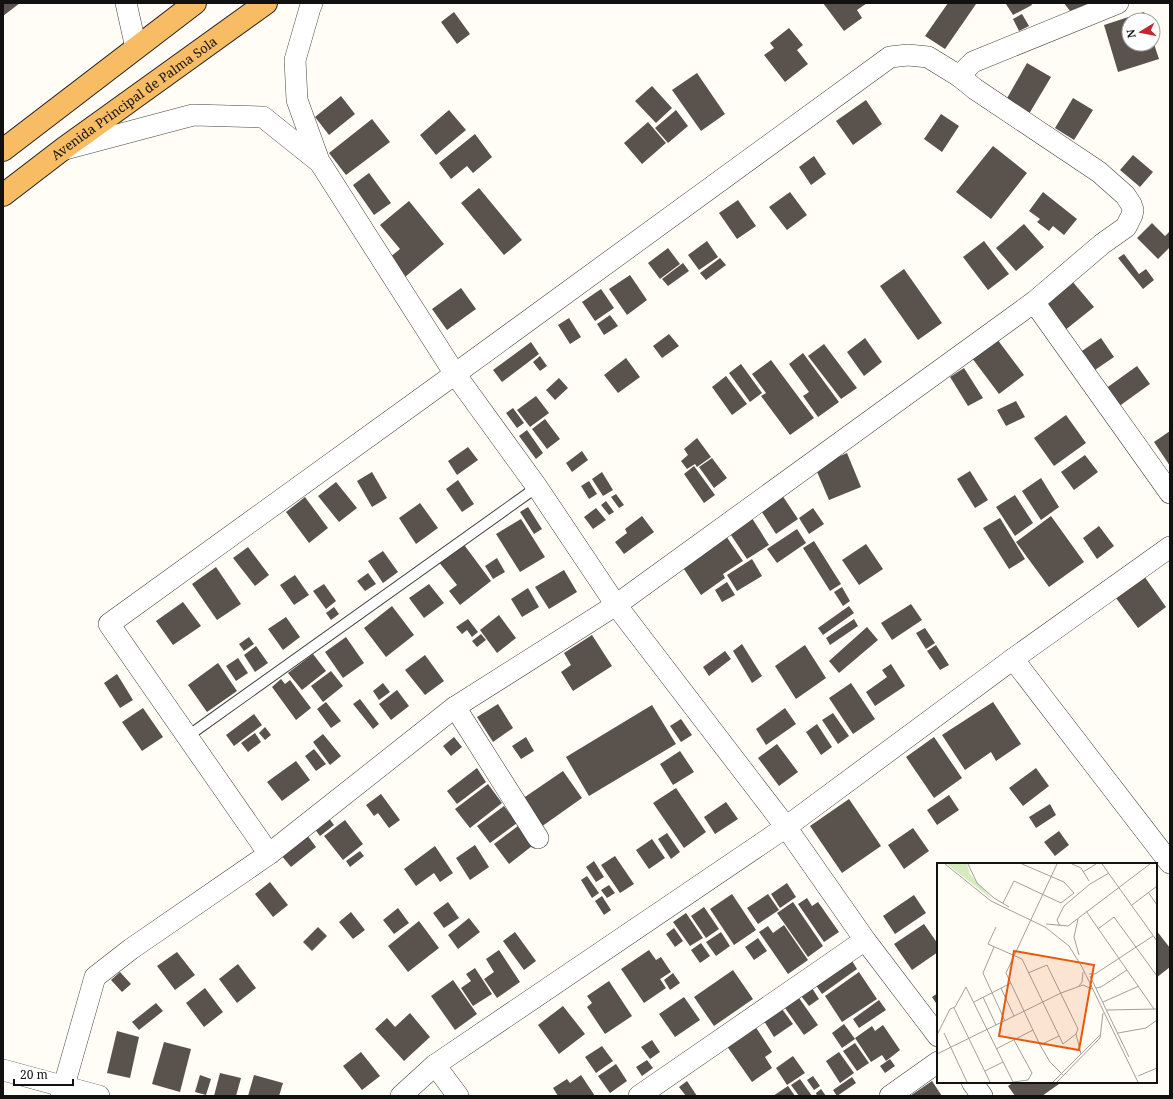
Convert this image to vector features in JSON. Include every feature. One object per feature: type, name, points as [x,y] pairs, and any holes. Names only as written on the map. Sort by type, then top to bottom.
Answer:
[{"type":"highway","points":[[3,150],[195,3]]},
{"type":"highway","name":"Avenida Principal de Palma Sola","points":[[3,195],[63,149],[266,3]]},
{"type":"street","points":[[126,3],[136,48]]},
{"type":"street","points":[[312,3],[295,60],[297,100],[319,161],[455,374],[537,487],[616,605],[786,827],[865,940],[937,1035]]},
{"type":"street","points":[[959,76],[973,62],[1118,3]]},
{"type":"street","points":[[62,1091],[94,977],[269,854],[455,707],[616,605],[1034,302],[1102,244],[1126,227],[1132,215],[1132,204],[1125,195],[1099,172],[975,89],[959,76],[928,57],[908,55],[890,57],[109,624],[269,854]]},
{"type":"street","points":[[63,149],[192,115],[263,117],[319,161]]},
{"type":"street","points":[[1034,302],[1170,493]]},
{"type":"street","points":[[401,1096],[435,1065],[786,827],[1013,659],[1170,547]]},
{"type":"street","points":[[1013,659],[1170,862]]},
{"type":"street","points":[[455,707],[538,838]]},
{"type":"street","points":[[639,1096],[865,940]]},
{"type":"street","points":[[890,1096],[937,1063]]},
{"type":"street","points":[[435,1065],[458,1096]]},
{"type":"street","points":[[3,1070],[62,1091],[99,1096]]},
{"type":"street","points":[[973,1083],[982,1096]]},
{"type":"lane","points":[[188,736],[537,487]]},
{"type":"building","points":[[3,3],[20,3],[3,16]]},
{"type":"building","points":[[823,3],[867,3],[857,10],[862,18],[844,31]]},
{"type":"building","points":[[948,3],[976,4],[945,49],[925,36]]},
{"type":"building","points":[[1031,3],[1032,5],[1013,15],[1006,4]]},
{"type":"building","points":[[1064,3],[1090,3],[1070,11]]},
{"type":"building","points":[[454,12],[470,34],[457,44],[441,22]]},
{"type":"building","points":[[1022,14],[1029,26],[1019,31],[1013,19]]},
{"type":"building","points":[[1121,19],[1121,52],[1157,52],[1159,59],[1118,72],[1104,25]]},
{"type":"building","points":[[789,28],[803,45],[797,50],[808,64],[785,82],[764,55],[774,48],[770,43]]},
{"type":"building","points":[[1027,63],[1051,77],[1029,114],[1006,100]]},
{"type":"building","points":[[697,73],[725,114],[701,131],[672,90]]},
{"type":"building","points":[[652,86],[672,108],[656,123],[635,101]]},
{"type":"building","points":[[341,96],[355,114],[329,135],[315,117]]},
{"type":"building","points":[[1073,98],[1093,110],[1074,140],[1055,128]]},
{"type":"building","points":[[866,100],[882,124],[853,145],[836,121]]},
{"type":"building","points":[[449,110],[466,130],[436,155],[420,135]]},
{"type":"building","points":[[676,110],[688,126],[668,143],[655,128]]},
{"type":"building","points":[[941,114],[959,126],[942,152],[924,139]]},
{"type":"building","points":[[372,119],[390,142],[346,175],[329,153]]},
{"type":"building","points":[[648,122],[666,143],[642,164],[624,143]]},
{"type":"building","points":[[475,134],[492,157],[473,173],[467,166],[451,179],[439,163]]},
{"type":"building","points":[[993,146],[1027,173],[991,219],[956,192]]},
{"type":"building","points":[[1133,155],[1153,172],[1140,187],[1120,170]]},
{"type":"building","points":[[814,156],[826,174],[811,185],[799,167]]},
{"type":"building","points":[[369,173],[391,203],[374,215],[353,185]]},
{"type":"building","points":[[479,188],[522,240],[504,255],[461,203]]},
{"type":"building","points":[[790,192],[807,215],[787,230],[769,207]]},
{"type":"building","points":[[1043,192],[1077,219],[1064,235],[1053,226],[1049,231],[1037,222],[1040,219],[1029,211]]},
{"type":"building","points":[[738,200],[756,226],[737,239],[719,213]]},
{"type":"building","points":[[409,201],[444,244],[405,277],[389,258],[400,249],[380,225]]},
{"type":"building","points":[[1152,223],[1165,236],[1170,231],[1170,247],[1158,259],[1137,238]]},
{"type":"building","points":[[1024,224],[1044,247],[1016,271],[996,248]]},
{"type":"building","points":[[707,241],[718,257],[699,270],[688,255]]},
{"type":"building","points":[[984,241],[1009,274],[988,290],[963,257]]},
{"type":"building","points":[[668,248],[680,264],[660,279],[648,263]]},
{"type":"building","points":[[1124,254],[1139,274],[1146,269],[1154,280],[1143,289],[1118,258]]},
{"type":"building","points":[[720,258],[726,265],[706,280],[700,273]]},
{"type":"building","points":[[683,263],[689,271],[668,286],[662,279]]},
{"type":"building","points":[[904,269],[942,323],[918,340],[880,286]]},
{"type":"building","points":[[630,275],[647,300],[627,315],[609,289]]},
{"type":"building","points":[[1072,281],[1094,307],[1064,331],[1043,305]]},
{"type":"building","points":[[461,288],[476,309],[447,330],[432,309]]},
{"type":"building","points":[[601,289],[614,308],[595,321],[582,302]]},
{"type":"building","points":[[610,315],[618,326],[604,335],[597,324]]},
{"type":"building","points":[[569,318],[581,337],[570,344],[558,325]]},
{"type":"building","points":[[669,334],[679,346],[662,358],[653,346]]},
{"type":"building","points":[[865,338],[882,362],[864,376],[847,352]]},
{"type":"building","points":[[1101,338],[1114,357],[1092,372],[1079,353]]},
{"type":"building","points":[[997,339],[1024,375],[999,394],[972,358]]},
{"type":"building","points":[[531,342],[539,354],[502,382],[493,370]]},
{"type":"building","points":[[824,344],[857,388],[841,399],[808,356]]},
{"type":"building","points":[[803,353],[839,402],[818,417],[803,396],[809,392],[789,364]]},
{"type":"building","points":[[540,356],[547,366],[540,371],[533,362]]},
{"type":"building","points":[[626,358],[640,377],[618,393],[604,375]]},
{"type":"building","points":[[771,360],[814,418],[790,435],[761,396],[766,393],[752,374]]},
{"type":"building","points":[[741,364],[762,393],[750,402],[729,373]]},
{"type":"building","points":[[1137,366],[1150,384],[1118,407],[1105,389]]},
{"type":"building","points":[[964,368],[983,398],[968,406],[950,377]]},
{"type":"building","points":[[726,376],[747,404],[732,415],[712,387]]},
{"type":"building","points":[[559,378],[568,388],[555,400],[546,390]]},
{"type":"building","points":[[536,396],[549,413],[530,427],[517,410]]},
{"type":"building","points":[[1016,401],[1025,417],[1006,426],[997,410]]},
{"type":"building","points":[[513,408],[524,423],[517,428],[506,413]]},
{"type":"building","points":[[1066,415],[1086,443],[1054,466],[1034,438]]},
{"type":"building","points":[[545,419],[560,439],[547,449],[532,429]]},
{"type":"building","points":[[527,430],[543,453],[536,459],[519,436]]},
{"type":"building","points":[[1170,431],[1170,466],[1154,442]]},
{"type":"building","points":[[697,438],[711,457],[697,467],[695,464],[687,469],[681,461],[688,455],[684,449]]},
{"type":"building","points":[[468,447],[478,460],[457,475],[448,461]]},
{"type":"building","points":[[582,451],[588,460],[572,472],[566,463]]},
{"type":"building","points":[[847,453],[861,487],[829,500],[815,467]]},
{"type":"building","points":[[1085,455],[1098,472],[1074,490],[1061,472]]},
{"type":"building","points":[[712,458],[727,478],[714,488],[699,467]]},
{"type":"building","points":[[694,466],[715,495],[704,503],[684,474]]},
{"type":"building","points":[[970,471],[988,500],[975,508],[957,479]]},
{"type":"building","points":[[372,472],[387,498],[372,507],[357,481]]},
{"type":"building","points":[[602,472],[613,490],[603,496],[592,479]]},
{"type":"building","points":[[1041,478],[1059,507],[1041,520],[1022,491]]},
{"type":"building","points":[[458,480],[474,504],[462,512],[446,489]]},
{"type":"building","points":[[589,481],[597,494],[589,499],[581,486]]},
{"type":"building","points":[[336,482],[357,508],[339,522],[318,496]]},
{"type":"building","points":[[780,492],[798,519],[776,534],[758,506]]},
{"type":"building","points":[[616,494],[624,505],[619,508],[611,497]]},
{"type":"building","points":[[1015,495],[1033,523],[1015,536],[996,507]]},
{"type":"building","points":[[305,497],[328,528],[309,543],[286,512]]},
{"type":"building","points":[[606,501],[614,512],[609,515],[601,505]]},
{"type":"building","points":[[420,503],[438,528],[416,544],[399,518]]},
{"type":"building","points":[[528,507],[542,529],[534,534],[520,512]]},
{"type":"building","points":[[596,508],[606,520],[593,529],[584,517]]},
{"type":"building","points":[[813,508],[824,524],[809,534],[799,518]]},
{"type":"building","points":[[750,515],[769,545],[747,559],[727,529]]},
{"type":"building","points":[[642,516],[654,532],[624,554],[615,542],[627,533],[625,529]]},
{"type":"building","points":[[1051,516],[1084,562],[1049,587],[1016,542]]},
{"type":"building","points":[[1000,518],[1025,559],[1009,569],[983,528]]},
{"type":"building","points":[[521,519],[545,557],[520,572],[496,534]]},
{"type":"building","points":[[1099,526],[1114,546],[1097,559],[1083,538]]},
{"type":"building","points":[[797,529],[806,543],[777,563],[767,549]]},
{"type":"building","points":[[724,533],[743,561],[723,574],[725,578],[701,595],[680,563]]},
{"type":"building","points":[[814,541],[841,584],[830,591],[803,548]]},
{"type":"building","points":[[462,542],[491,581],[460,605],[449,591],[457,585],[438,561]]},
{"type":"building","points":[[866,544],[883,569],[859,585],[842,560]]},
{"type":"building","points":[[248,547],[269,575],[255,586],[233,558]]},
{"type":"building","points":[[383,551],[398,572],[383,583],[368,561]]},
{"type":"building","points":[[497,558],[505,572],[493,579],[485,566]]},
{"type":"building","points":[[752,559],[762,576],[737,591],[727,575]]},
{"type":"building","points":[[216,567],[241,604],[217,620],[192,584]]},
{"type":"building","points":[[564,570],[577,592],[549,609],[535,587]]},
{"type":"building","points":[[368,573],[376,584],[365,591],[357,581]]},
{"type":"building","points":[[295,575],[309,595],[294,605],[280,585]]},
{"type":"building","points":[[1144,576],[1166,607],[1138,628],[1116,598]]},
{"type":"building","points":[[727,582],[735,595],[722,602],[715,590]]},
{"type":"building","points":[[324,584],[336,601],[326,609],[313,591]]},
{"type":"building","points":[[429,584],[444,603],[424,618],[409,598]]},
{"type":"building","points":[[842,587],[850,601],[843,606],[834,592]]},
{"type":"building","points":[[528,588],[539,607],[522,617],[511,599]]},
{"type":"building","points":[[183,602],[201,626],[173,645],[156,621]]},
{"type":"building","points":[[911,604],[922,620],[892,640],[881,623]]},
{"type":"building","points":[[392,606],[414,635],[386,657],[364,628]]},
{"type":"building","points":[[849,606],[854,613],[823,635],[818,628]]},
{"type":"building","points":[[334,607],[339,614],[331,620],[326,613]]},
{"type":"building","points":[[499,615],[516,638],[497,653],[480,630]]},
{"type":"building","points":[[286,617],[300,637],[283,650],[268,629]]},
{"type":"building","points":[[468,619],[478,632],[472,637],[467,630],[462,634],[456,627]]},
{"type":"building","points":[[854,619],[858,626],[830,645],[826,638]]},
{"type":"building","points":[[867,627],[878,640],[839,673],[829,661]]},
{"type":"building","points":[[925,628],[935,643],[926,649],[916,633]]},
{"type":"building","points":[[481,634],[486,640],[477,647],[472,641]]},
{"type":"building","points":[[592,635],[612,666],[573,691],[561,672],[571,665],[564,653]]},
{"type":"building","points":[[249,637],[254,644],[244,651],[239,644]]},
{"type":"building","points":[[346,637],[364,663],[343,678],[325,652]]},
{"type":"building","points":[[742,644],[762,676],[752,683],[733,651]]},
{"type":"building","points":[[805,645],[826,678],[796,699],[775,666]]},
{"type":"building","points":[[936,645],[949,665],[940,670],[927,651]]},
{"type":"building","points":[[256,646],[268,663],[255,672],[244,655]]},
{"type":"building","points":[[725,651],[731,659],[709,676],[703,667]]},
{"type":"building","points":[[313,654],[326,671],[302,690],[288,673]]},
{"type":"building","points":[[425,655],[444,681],[425,695],[405,670]]},
{"type":"building","points":[[238,658],[248,673],[236,681],[226,666]]},
{"type":"building","points":[[218,663],[237,691],[207,712],[188,685]]},
{"type":"building","points":[[891,664],[905,686],[875,706],[866,692],[887,677],[882,670]]},
{"type":"building","points":[[331,671],[343,686],[323,702],[311,686]]},
{"type":"building","points":[[117,674],[133,700],[120,708],[104,683]]},
{"type":"building","points":[[281,679],[285,684],[290,680],[311,708],[296,720],[272,687]]},
{"type":"building","points":[[383,683],[390,692],[379,700],[373,691]]},
{"type":"building","points":[[851,683],[875,719],[853,734],[829,698]]},
{"type":"building","points":[[397,690],[409,706],[391,720],[379,704]]},
{"type":"building","points":[[360,699],[379,724],[373,729],[353,704]]},
{"type":"building","points":[[326,702],[341,721],[331,728],[317,709]]},
{"type":"building","points":[[993,702],[1021,744],[996,761],[991,752],[965,770],[942,735]]},
{"type":"building","points":[[498,704],[513,728],[493,742],[477,717]]},
{"type":"building","points":[[652,705],[676,744],[589,796],[566,757]]},
{"type":"building","points":[[143,708],[163,737],[142,751],[122,722]]},
{"type":"building","points":[[785,708],[796,724],[766,745],[756,729]]},
{"type":"building","points":[[833,713],[849,736],[838,744],[822,720]]},
{"type":"building","points":[[254,714],[262,725],[234,746],[226,735]]},
{"type":"building","points":[[681,719],[692,735],[681,742],[670,726]]},
{"type":"building","points":[[817,724],[832,747],[821,755],[806,732]]},
{"type":"building","points":[[265,727],[271,735],[265,740],[259,733]]},
{"type":"building","points":[[255,733],[261,742],[248,752],[241,743]]},
{"type":"building","points":[[323,734],[341,756],[330,765],[313,742]]},
{"type":"building","points":[[454,737],[462,747],[451,756],[443,746]]},
{"type":"building","points":[[526,737],[534,751],[521,759],[512,746]]},
{"type":"building","points":[[934,737],[962,778],[934,798],[906,757]]},
{"type":"building","points":[[777,744],[798,772],[779,786],[758,758]]},
{"type":"building","points":[[314,749],[326,764],[316,771],[305,756]]},
{"type":"building","points":[[680,751],[694,772],[673,785],[660,764]]},
{"type":"building","points":[[296,761],[310,780],[282,801],[267,782]]},
{"type":"building","points":[[477,768],[486,782],[457,804],[447,791]]},
{"type":"building","points":[[1036,768],[1049,786],[1023,806],[1009,788]]},
{"type":"building","points":[[563,771],[582,798],[541,827],[522,799]]},
{"type":"building","points":[[488,784],[502,803],[470,828],[455,809]]},
{"type":"building","points":[[676,788],[706,832],[684,848],[653,803]]},
{"type":"building","points":[[381,794],[400,820],[389,828],[378,813],[374,816],[366,805]]},
{"type":"building","points":[[949,795],[959,810],[937,825],[927,810]]},
{"type":"building","points":[[849,799],[881,846],[842,873],[810,826]]},
{"type":"building","points":[[726,802],[738,819],[715,834],[704,817]]},
{"type":"building","points":[[1050,804],[1056,815],[1036,828],[1029,817]]},
{"type":"building","points":[[504,806],[517,823],[490,843],[477,826]]},
{"type":"building","points":[[328,817],[334,825],[320,836],[314,828]]},
{"type":"building","points":[[345,820],[363,844],[343,860],[324,836]]},
{"type":"building","points":[[518,826],[532,846],[509,864],[494,844]]},
{"type":"building","points":[[913,828],[929,851],[904,869],[888,845]]},
{"type":"building","points":[[1059,831],[1069,845],[1055,856],[1044,842]]},
{"type":"building","points":[[667,833],[680,852],[671,859],[658,839]]},
{"type":"building","points":[[307,835],[316,847],[291,867],[281,855]]},
{"type":"building","points":[[652,839],[665,858],[649,869],[636,850]]},
{"type":"building","points":[[475,845],[489,867],[470,880],[456,858]]},
{"type":"building","points":[[435,846],[453,873],[440,882],[434,873],[416,886],[404,869]]},
{"type":"building","points":[[360,851],[364,856],[350,867],[346,861]]},
{"type":"building","points":[[615,856],[634,884],[620,893],[601,865]]},
{"type":"building","points":[[594,861],[604,877],[596,882],[586,867]]},
{"type":"building","points":[[587,876],[599,893],[592,898],[581,880]]},
{"type":"building","points":[[270,882],[288,905],[273,917],[255,894]]},
{"type":"building","points":[[787,883],[796,897],[780,908],[771,894]]},
{"type":"building","points":[[609,885],[615,893],[607,898],[601,890]]},
{"type":"building","points":[[732,894],[756,930],[734,945],[710,909]]},
{"type":"building","points":[[768,894],[779,910],[758,924],[747,908]]},
{"type":"building","points":[[914,895],[926,913],[895,934],[883,916]]},
{"type":"building","points":[[602,896],[611,910],[604,915],[595,901]]},
{"type":"building","points":[[807,898],[812,906],[818,902],[839,932],[824,942],[798,904]]},
{"type":"building","points":[[448,902],[459,918],[444,928],[433,913]]},
{"type":"building","points":[[793,902],[823,946],[808,957],[777,913]]},
{"type":"building","points":[[704,907],[719,929],[706,938],[691,916]]},
{"type":"building","points":[[398,908],[409,923],[394,934],[383,920]]},
{"type":"building","points":[[351,912],[365,930],[353,939],[339,922]]},
{"type":"building","points":[[686,913],[703,938],[690,946],[673,922]]},
{"type":"building","points":[[469,918],[480,932],[458,949],[448,935]]},
{"type":"building","points":[[419,921],[439,948],[408,972],[388,946]]},
{"type":"building","points":[[924,924],[937,943],[937,953],[912,970],[894,944]]},
{"type":"building","points":[[784,925],[808,960],[788,974],[759,932],[768,926],[773,933]]},
{"type":"building","points":[[318,927],[327,936],[312,951],[303,942]]},
{"type":"building","points":[[674,928],[683,941],[675,947],[666,934]]},
{"type":"building","points":[[1157,931],[1170,948],[1170,967],[1157,977]]},
{"type":"building","points":[[515,932],[536,961],[524,970],[503,941]]},
{"type":"building","points":[[721,932],[730,946],[716,956],[706,942]]},
{"type":"building","points":[[758,938],[767,951],[754,960],[745,947]]},
{"type":"building","points":[[701,943],[710,956],[700,963],[691,950]]},
{"type":"building","points":[[499,950],[520,982],[497,998],[484,979],[494,972],[486,959]]},
{"type":"building","points":[[649,950],[656,960],[661,957],[671,972],[660,979],[666,988],[644,1003],[621,969]]},
{"type":"building","points":[[177,952],[195,975],[175,990],[157,966]]},
{"type":"building","points":[[849,956],[857,969],[822,994],[813,981]]},
{"type":"building","points":[[238,964],[256,988],[237,1003],[219,979]]},
{"type":"building","points":[[475,968],[492,994],[473,1006],[461,988],[471,981],[466,974]]},
{"type":"building","points":[[733,970],[753,999],[714,1026],[694,997]]},
{"type":"building","points":[[120,972],[131,984],[122,992],[111,980]]},
{"type":"building","points":[[859,972],[877,999],[842,1022],[825,996]]},
{"type":"building","points":[[673,973],[680,983],[670,990],[664,980]]},
{"type":"building","points":[[453,980],[477,1014],[455,1030],[431,996]]},
{"type":"building","points":[[609,981],[632,1016],[605,1034],[587,1007],[592,1003],[587,996]]},
{"type":"building","points":[[205,988],[223,1012],[204,1027],[186,1003]]},
{"type":"building","points":[[812,988],[819,999],[809,1006],[801,996]]},
{"type":"building","points":[[937,994],[937,1004],[932,997]]},
{"type":"building","points":[[684,997],[700,1020],[675,1037],[659,1014]]},
{"type":"building","points":[[799,998],[818,1025],[804,1035],[785,1008]]},
{"type":"building","points":[[879,1000],[886,1010],[859,1028],[853,1019]]},
{"type":"building","points":[[156,1003],[163,1011],[139,1030],[132,1022]]},
{"type":"building","points":[[563,1006],[585,1034],[559,1054],[538,1025]]},
{"type":"building","points":[[782,1009],[793,1024],[774,1037],[764,1021]]},
{"type":"building","points":[[410,1013],[430,1037],[404,1061],[375,1029],[387,1018],[395,1027]]},
{"type":"building","points":[[753,1023],[772,1052],[765,1057],[772,1068],[752,1082],[724,1042]]},
{"type":"building","points":[[844,1024],[855,1039],[842,1048],[832,1033]]},
{"type":"building","points":[[883,1025],[900,1050],[886,1061],[882,1055],[871,1062],[855,1038],[872,1026],[875,1031]]},
{"type":"building","points":[[117,1031],[139,1037],[130,1078],[107,1073]]},
{"type":"building","points":[[652,1040],[660,1052],[650,1059],[641,1047]]},
{"type":"building","points":[[164,1042],[191,1049],[180,1092],[152,1084]]},
{"type":"building","points":[[855,1043],[869,1063],[857,1071],[843,1051]]},
{"type":"building","points":[[602,1046],[613,1061],[596,1073],[585,1057]]},
{"type":"building","points":[[361,1052],[380,1076],[362,1090],[343,1066]]},
{"type":"building","points":[[839,1052],[854,1073],[840,1083],[826,1061]]},
{"type":"building","points":[[793,1056],[805,1073],[787,1085],[776,1068]]},
{"type":"building","points":[[890,1059],[895,1066],[885,1073],[880,1066]]},
{"type":"building","points":[[647,1060],[653,1068],[642,1076],[636,1067]]},
{"type":"building","points":[[616,1064],[627,1081],[610,1093],[598,1076]]},
{"type":"building","points":[[220,1073],[241,1078],[236,1096],[214,1096]]},
{"type":"building","points":[[200,1075],[211,1079],[206,1095],[195,1092]]},
{"type":"building","points":[[254,1075],[283,1083],[279,1096],[248,1096]]},
{"type":"building","points":[[581,1075],[595,1096],[558,1096],[553,1088],[567,1079],[570,1083]]},
{"type":"building","points":[[813,1076],[820,1086],[814,1090],[807,1080]]},
{"type":"building","points":[[852,1077],[856,1083],[837,1096],[833,1090]]},
{"type":"building","points":[[800,1079],[812,1096],[799,1096],[791,1085]]},
{"type":"building","points":[[687,1081],[697,1096],[686,1096],[679,1087]]},
{"type":"building","points":[[932,1081],[942,1096],[910,1096]]},
{"type":"building","points":[[1012,1083],[1059,1084],[1042,1096],[1015,1096],[1008,1086]]},
{"type":"building","points":[[788,1086],[795,1096],[773,1096]]},
{"type":"building","points":[[821,1089],[826,1096],[817,1096],[816,1093]]}]
